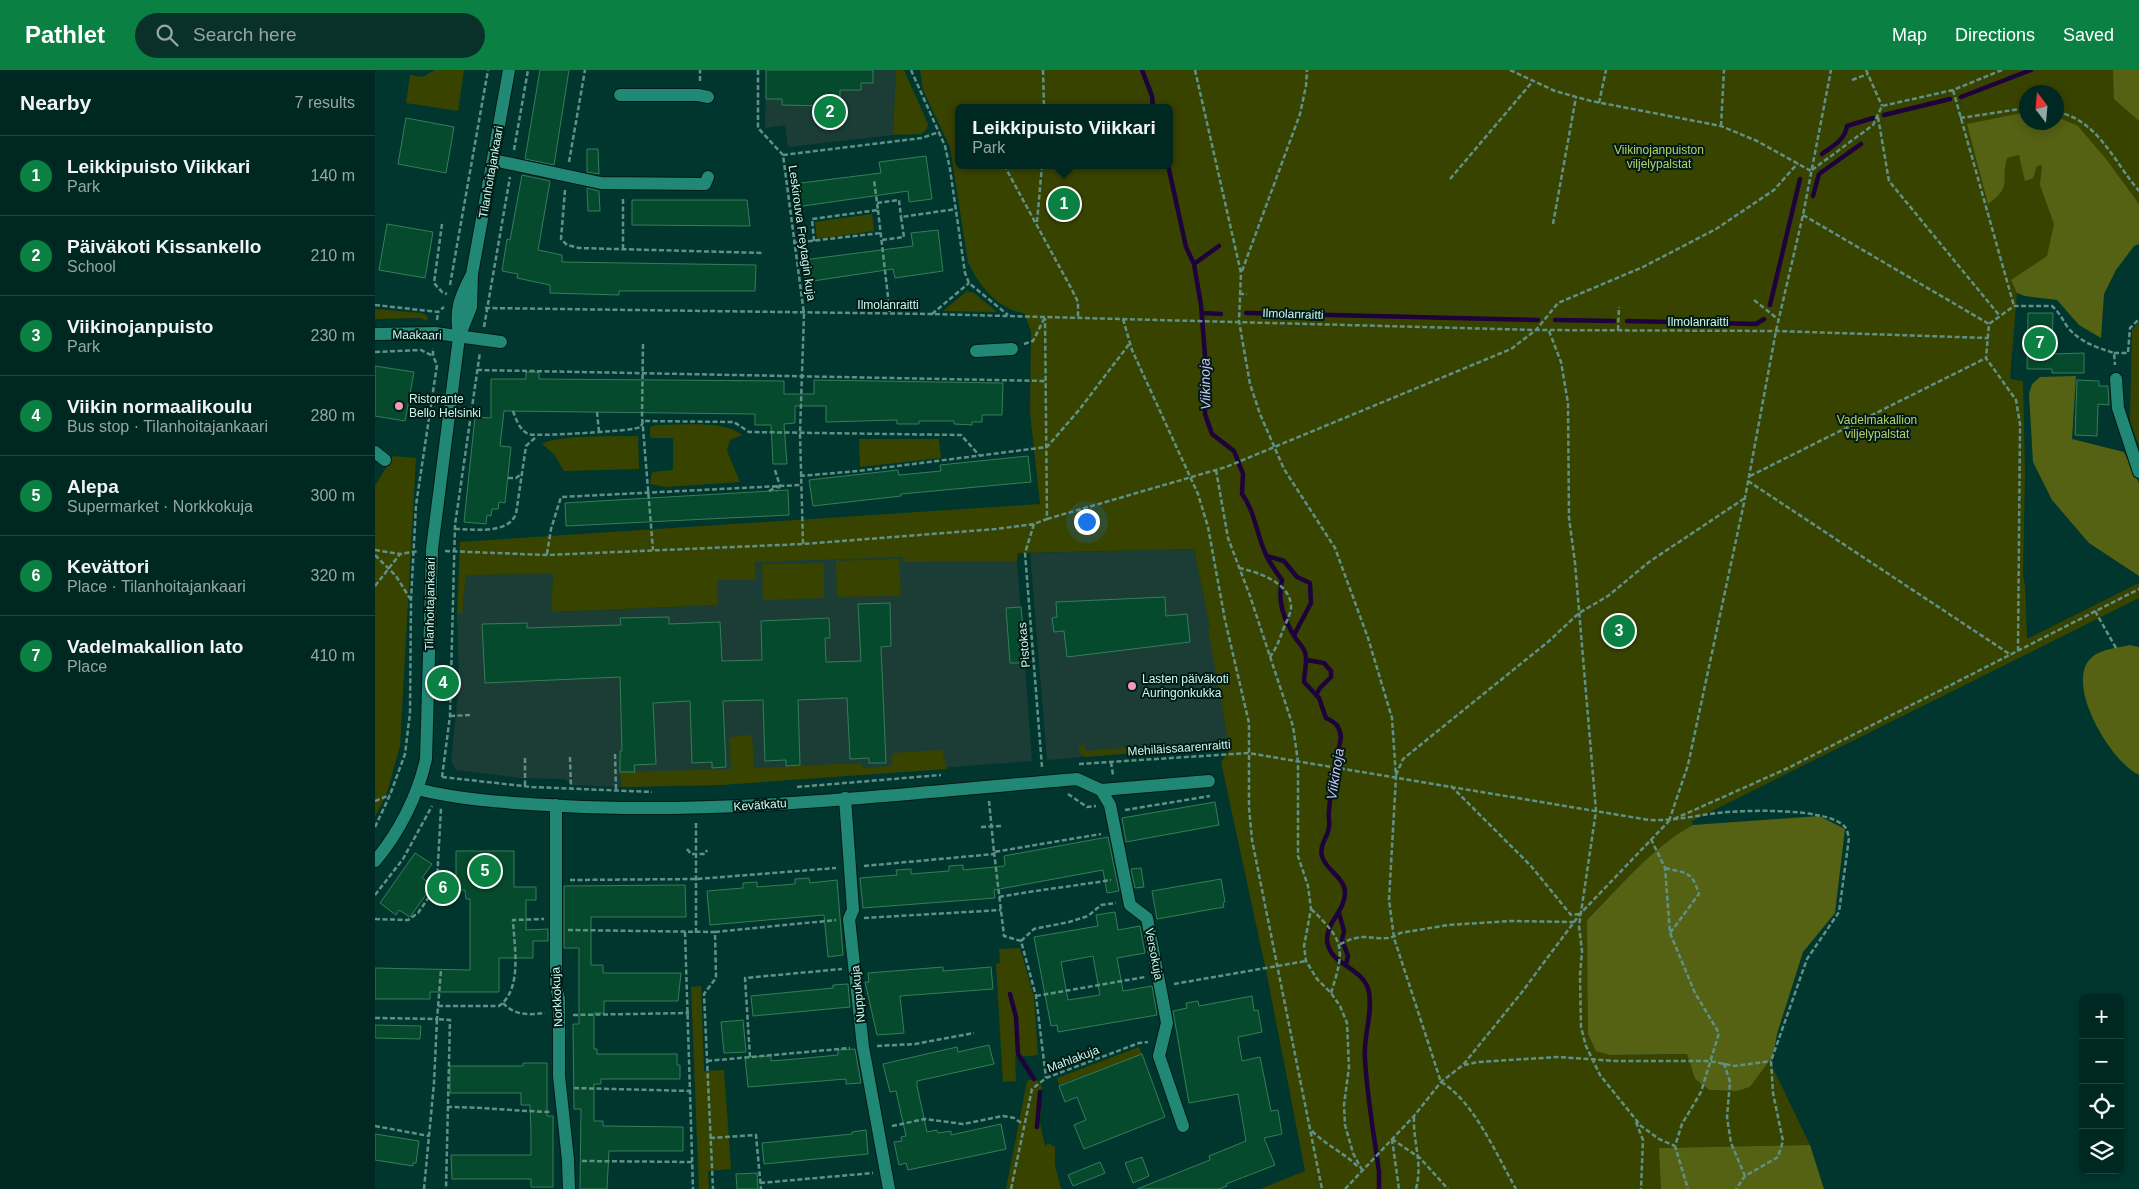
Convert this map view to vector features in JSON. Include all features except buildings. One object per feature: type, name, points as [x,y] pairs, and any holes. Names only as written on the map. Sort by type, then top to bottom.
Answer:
[{"type":"street","name":"Tilanhoitajankaari","points":[[375,861],[399,825],[417,789],[425,764],[428,742],[431,567],[434,524],[459,337],[456,314],[458,304],[472,274],[509,70]]},
{"type":"street","points":[[620,95],[699,95],[708,97]]},
{"type":"street","points":[[493,160],[601,182],[705,184],[708,177]]},
{"type":"street","name":"Maakaari","points":[[375,334],[435,333],[501,342]]},
{"type":"street","points":[[976,351],[1012,349]]},
{"type":"street","points":[[2115,379],[2118,408],[2139,472]]},
{"type":"street","name":"Kevätkatu","points":[[417,789],[445,796],[636,809],[715,808],[1077,780],[1101,790]]},
{"type":"street","points":[[1129,901],[1110,805],[1101,790],[1209,781]]},
{"type":"street","name":"Nuppukuja","points":[[845,798],[853,910],[849,919],[863,1047],[889,1189]]},
{"type":"street","name":"Norkkokuja","points":[[556,805],[556,987],[559,998],[561,1088],[569,1189]]},
{"type":"street","name":"Versokuja","points":[[1129,901],[1130,905],[1147,918],[1167,1023],[1159,1056],[1183,1126]]},
{"type":"path","points":[[375,305],[438,312],[444,308],[449,294],[488,70]]},
{"type":"path","points":[[512,164],[528,70]]},
{"type":"path","points":[[585,70],[567,176],[561,238],[567,245],[579,248],[764,253]]},
{"type":"path","name":"Leskirouva Freytagin kuja","points":[[758,70],[758,128],[783,155],[793,243],[804,314],[800,433],[803,544]]},
{"type":"path","points":[[911,70],[939,132],[950,169],[961,255],[969,283],[1009,316]]},
{"type":"path","points":[[1043,70],[1044,104]]},
{"type":"path","points":[[1195,70],[1241,273]]},
{"type":"path","points":[[1307,70],[1306,86],[1300,114],[1241,273],[1239,321],[1250,384],[1260,414],[1277,446],[1285,469],[1335,548],[1369,638],[1392,718],[1396,777],[1389,900],[1394,938],[1441,1082],[1450,1087],[1474,1115],[1516,1189]]},
{"type":"path","points":[[1511,70],[1533,81],[1575,97],[1721,126],[1757,141],[1811,171]]},
{"type":"path","points":[[1599,103],[1606,70]]},
{"type":"path","points":[[1721,126],[1724,70]]},
{"type":"path","points":[[1669,821],[1688,765],[1750,476],[1777,330],[1803,215],[1831,70]]},
{"type":"path","points":[[1811,171],[1873,125],[1878,117],[1882,106],[1866,70]]},
{"type":"path","points":[[1882,106],[1953,90],[2002,70]]},
{"type":"path","points":[[1851,80],[1868,74]]},
{"type":"path","points":[[1450,179],[1533,81]]},
{"type":"path","points":[[1953,90],[2014,306]]},
{"type":"path","points":[[1553,224],[1575,97]]},
{"type":"path","points":[[1960,118],[2019,109]]},
{"type":"path","points":[[2064,113],[2086,124],[2093,131],[2139,191]]},
{"type":"path","points":[[1878,117],[1889,182],[1999,315]]},
{"type":"path","points":[[783,155],[922,138],[939,132]]},
{"type":"path","points":[[453,551],[547,554],[803,544],[996,529],[1034,524],[1191,479],[1277,446],[1511,349],[1536,330],[1558,303],[1643,267],[1716,228],[1774,190],[1798,163]]},
{"type":"path","name":"Ilmolanraitti","points":[[512,164],[487,309],[931,314],[1536,330],[1777,330],[1988,338]]},
{"type":"path","points":[[1006,169],[1078,302],[1078,318]]},
{"type":"path","points":[[1037,223],[1042,169]]},
{"type":"path","points":[[874,180],[890,314]]},
{"type":"path","points":[[623,183],[623,249]]},
{"type":"path","points":[[877,203],[899,200],[904,237],[882,240]]},
{"type":"path","points":[[901,217],[955,209]]},
{"type":"path","points":[[814,241],[812,219],[878,210]]},
{"type":"path","points":[[1803,215],[1989,324]]},
{"type":"path","points":[[442,224],[434,282],[442,292],[449,294]]},
{"type":"path","points":[[793,243],[881,232]]},
{"type":"path","points":[[931,314],[969,283]]},
{"type":"path","points":[[1239,294],[1247,294]]},
{"type":"path","points":[[1754,300],[1779,320]]},
{"type":"path","points":[[2018,651],[2020,424],[2016,400],[1986,358],[1989,324],[2014,306],[2053,306],[2068,327],[2085,344],[2114,353],[2128,353],[2130,328],[2139,319]]},
{"type":"path","points":[[1618,330],[1619,307]]},
{"type":"path","points":[[1012,349],[1033,341],[1045,318]]},
{"type":"path","points":[[1045,318],[1047,519]]},
{"type":"path","points":[[1123,319],[1130,343],[1198,494],[1208,527],[1225,620],[1249,723],[1248,753],[1252,840],[1322,1189]]},
{"type":"path","points":[[1549,330],[1561,362],[1568,403],[1569,518],[1596,811],[1580,914],[1581,1027],[1586,1046],[1600,1075],[1635,1118],[1653,1135],[1675,1146]]},
{"type":"path","points":[[801,476],[1047,446],[1079,410],[1130,343]]},
{"type":"path","points":[[643,344],[643,421],[653,550]]},
{"type":"path","points":[[375,352],[421,350],[433,356],[437,365],[416,505],[411,600],[410,713],[405,754],[390,795],[375,827]]},
{"type":"path","points":[[2114,353],[2115,379]]},
{"type":"path","points":[[1750,476],[1986,358]]},
{"type":"path","points":[[652,792],[525,786],[442,777],[450,716],[454,529],[477,370],[1045,381]]},
{"type":"path","points":[[513,411],[520,427],[527,433],[537,436]]},
{"type":"path","points":[[597,412],[599,432]]},
{"type":"path","points":[[643,421],[734,422],[749,432],[961,435],[979,455]]},
{"type":"path","points":[[454,529],[485,529],[503,526],[513,521],[516,514],[527,446],[531,439],[537,436],[558,433],[633,430],[641,426],[643,421]]},
{"type":"path","points":[[775,470],[780,486],[777,491]]},
{"type":"path","points":[[1216,470],[1228,538],[1293,726],[1298,762],[1298,856],[1308,886],[1311,909],[1304,946],[1306,961],[1317,979],[1331,993],[1347,1023],[1349,1048],[1344,1105],[1345,1124],[1353,1153],[1362,1170]]},
{"type":"path","points":[[508,478],[516,478],[522,473]]},
{"type":"path","points":[[1748,481],[2011,655]]},
{"type":"path","points":[[547,554],[551,529],[561,497],[801,485]]},
{"type":"path","points":[[769,491],[780,486]]},
{"type":"path","points":[[1396,777],[1403,759],[1549,641],[1579,613],[1608,596],[1649,562],[1745,498]]},
{"type":"path","name":"Pistokas","points":[[1034,524],[1025,553],[1042,767]]},
{"type":"path","points":[[375,550],[400,554],[413,550]]},
{"type":"path","points":[[375,586],[400,554]]},
{"type":"path","points":[[375,555],[389,569],[411,600]]},
{"type":"path","points":[[1239,568],[1257,572],[1272,580],[1286,591],[1291,606],[1281,642],[1269,658]]},
{"type":"path","points":[[1345,1189],[1414,1116],[1441,1082],[1463,1065],[1522,992],[1580,914],[1669,821],[1788,768],[2139,589]]},
{"type":"path","points":[[2095,611],[2117,648]]},
{"type":"path","points":[[450,716],[470,715]]},
{"type":"path","name":"Mehiläissaarenraitti","points":[[1076,764],[1248,753],[1596,811],[1669,821]]},
{"type":"path","points":[[615,754],[615,791]]},
{"type":"path","points":[[570,756],[571,788]]},
{"type":"path","points":[[525,758],[525,786]]},
{"type":"path","points":[[1034,768],[1051,766]]},
{"type":"path","points":[[795,787],[941,775]]},
{"type":"path","points":[[1451,786],[1531,866],[1571,915],[1580,914]]},
{"type":"path","points":[[375,801],[390,795]]},
{"type":"path","points":[[556,880],[697,879],[994,853],[1114,823],[1210,796]]},
{"type":"path","points":[[988,797],[1004,936],[1021,941]]},
{"type":"path","points":[[375,895],[403,859],[432,806]]},
{"type":"path","points":[[375,919],[408,920],[418,913],[431,894],[437,882],[439,870],[441,807]]},
{"type":"path","points":[[1669,821],[1718,813],[1821,814],[1835,819],[1846,828],[1849,838],[1839,912],[1807,959],[1771,1061],[1773,1093],[1783,1141],[1778,1157],[1745,1176],[1736,1189]]},
{"type":"path","points":[[696,821],[696,933]]},
{"type":"path","points":[[981,827],[1001,826]]},
{"type":"path","points":[[1651,839],[1665,868],[1670,934],[1695,993],[1719,1033],[1701,1092],[1682,1124],[1675,1146],[1688,1189]]},
{"type":"path","points":[[687,849],[691,854],[705,854],[707,850]]},
{"type":"path","points":[[1665,868],[1687,872],[1693,877],[1699,894],[1670,934]]},
{"type":"path","points":[[999,897],[1042,888],[1063,888],[1125,878]]},
{"type":"path","points":[[1021,941],[1034,929],[1089,916],[1101,905],[1129,901]]},
{"type":"path","points":[[1311,909],[1336,934],[1340,944],[1337,974],[1331,993]]},
{"type":"path","points":[[438,1006],[499,1006],[503,1003],[513,987],[513,920],[696,933],[849,919],[1001,910]]},
{"type":"path","points":[[1340,944],[1357,937],[1380,940],[1394,938],[1400,933],[1448,925],[1510,921],[1574,922]]},
{"type":"path","points":[[685,932],[693,1189]]},
{"type":"path","points":[[713,1189],[703,994],[716,978],[715,932]]},
{"type":"path","points":[[1021,941],[1036,996],[1047,1078]]},
{"type":"path","points":[[1036,996],[1278,967],[1306,961]]},
{"type":"path","points":[[750,1057],[745,978],[855,968]]},
{"type":"path","points":[[424,1189],[436,1055],[441,970]]},
{"type":"path","points":[[503,1003],[510,1011],[521,1014],[689,1013]]},
{"type":"path","points":[[375,1018],[450,1020],[446,1189]]},
{"type":"path","points":[[707,1061],[915,1044],[975,1033]]},
{"type":"path","name":"Mahlakuja","points":[[1011,1189],[1032,1088],[1047,1078],[1139,1043],[1164,1041]]},
{"type":"path","points":[[1463,1065],[1478,1062],[1558,1057],[1624,1061],[1709,1061],[1735,1066],[1771,1061]]},
{"type":"path","points":[[1723,1063],[1730,1082],[1727,1117],[1731,1143],[1745,1176]]},
{"type":"path","points":[[561,1088],[691,1091]]},
{"type":"path","points":[[447,1106],[492,1107],[519,1112],[563,1113]]},
{"type":"path","points":[[879,1129],[925,1119],[963,1124],[1003,1116],[1014,1118],[1023,1124]]},
{"type":"path","points":[[1414,1116],[1414,1146],[1420,1158],[1416,1189]]},
{"type":"path","points":[[1635,1118],[1643,1140],[1641,1189]]},
{"type":"path","points":[[375,1126],[429,1136]]},
{"type":"path","points":[[1311,1130],[1326,1145],[1344,1154],[1362,1170]]},
{"type":"path","points":[[710,1138],[756,1135],[761,1189]]},
{"type":"path","points":[[1392,1139],[1420,1158],[1448,1189]]},
{"type":"path","points":[[1392,1139],[1399,1189]]},
{"type":"path","points":[[568,1160],[692,1162]]},
{"type":"path","points":[[760,1183],[870,1173]]},
{"type":"shaded area","points":[[766,70],[896,70],[893,135],[788,147],[785,125],[765,128]]},
{"type":"shaded area","name":"Lasten päiväkoti Auringonkukka","points":[[1194,549],[1234,744],[1047,760],[1030,553]]},
{"type":"shaded area","points":[[903,554],[903,561],[1017,561],[1032,761],[720,785],[622,787],[573,785],[564,779],[520,778],[456,770],[451,762],[459,683],[457,614],[462,613],[466,575],[553,574],[551,612],[718,605],[718,580],[754,561]]},
{"type":"green space","points":[[435,70],[464,70],[458,111],[406,103],[410,75],[422,77]]},
{"type":"green space","points":[[896,70],[904,70],[928,124],[927,129],[921,134],[893,135]]},
{"type":"green space","points":[[920,70],[2139,70],[2139,239],[2088,280],[2017,293],[2010,379],[2023,381],[2025,475],[2023,576],[2027,639],[2139,583],[2139,598],[1692,821],[1693,825],[1664,844],[1650,856],[1587,920],[1610,1055],[1687,1054],[1695,1079],[1709,1090],[1737,1091],[1750,1087],[1773,1056],[1772,1066],[1810,1145],[1660,1148],[1661,1189],[1260,1189],[1305,1171],[1267,975],[1221,762],[1233,745],[1085,757],[1079,752],[1079,747],[1085,744],[1086,751],[1228,740],[1208,629],[1210,628],[1194,549],[1018,553],[1017,561],[903,562],[903,557],[755,562],[755,580],[718,580],[718,605],[551,612],[553,574],[466,575],[462,614],[457,614],[460,542],[1040,504],[1030,413],[1031,331],[1024,313],[1006,307],[990,295],[977,279],[968,262],[950,147],[923,90]]},
{"type":"green space","points":[[2113,70],[2139,70],[2139,121],[2114,99]]},
{"type":"green space","points":[[2019,114],[2019,130],[2064,130],[2064,120],[2078,126],[2106,159],[2139,204],[2139,244],[2134,246],[2116,270],[2104,294],[2101,338],[2079,325],[2057,300],[2025,296],[2017,293],[2011,280],[2047,256],[2054,224],[2040,185],[2042,165],[2037,166],[2033,178],[2025,181],[2019,155],[2007,158],[2001,193],[1988,204],[1967,124]]},
{"type":"green space","points":[[872,214],[874,231],[817,239],[815,222]]},
{"type":"green space","points":[[967,291],[974,293],[997,312],[943,311]]},
{"type":"green space","points":[[375,309],[422,313],[427,316],[428,321],[419,318],[375,319]]},
{"type":"green space","points":[[2139,322],[2139,446],[2130,421],[2132,330]]},
{"type":"green space","points":[[2076,376],[2072,439],[2124,452],[2139,483],[2139,576],[2089,543],[2052,500],[2033,462],[2029,394],[2032,384],[2040,377]]},
{"type":"green space","points":[[657,425],[714,425],[734,430],[742,435],[730,440],[727,451],[740,482],[666,487],[650,484],[652,472],[673,470],[673,438],[652,438],[650,436],[650,427]]},
{"type":"green space","points":[[638,436],[639,469],[564,471],[554,454],[542,444],[574,437]]},
{"type":"green space","points":[[859,439],[939,439],[941,458],[860,467]]},
{"type":"green space","points":[[393,456],[416,458],[400,746],[387,793],[375,817],[375,486]]},
{"type":"green space","points":[[899,559],[901,596],[837,597],[836,561]]},
{"type":"green space","points":[[824,563],[824,598],[763,600],[762,564]]},
{"type":"green space","points":[[2130,645],[2139,647],[2139,775],[2128,768],[2116,756],[2105,740],[2087,704],[2083,687],[2084,671],[2090,659],[2103,651]]},
{"type":"green space","points":[[752,735],[754,768],[861,763],[863,768],[891,766],[893,753],[942,750],[947,769],[720,785],[622,787],[620,772],[731,769],[729,737]]},
{"type":"green space","points":[[1819,816],[1845,829],[1835,913],[1803,952],[1777,1034],[1773,1056],[1750,1087],[1737,1091],[1709,1090],[1695,1079],[1687,1054],[1610,1055],[1596,1051],[1588,1034],[1587,920],[1624,881],[1664,844],[1693,825]]},
{"type":"green space","points":[[1020,948],[1034,997],[1038,1055],[1015,1057],[1016,1081],[1003,1082],[996,964],[1000,963],[999,949]]},
{"type":"green space","points":[[701,986],[704,1071],[724,1070],[731,1169],[708,1171],[709,1189],[699,1189],[691,987]]},
{"type":"green space","points":[[1139,1047],[1142,1054],[1059,1085],[1057,1078]]},
{"type":"green space","points":[[1035,1078],[1042,1086],[1040,1123],[1045,1146],[1048,1143],[1055,1147],[1055,1165],[1061,1189],[1006,1189],[1027,1081]]},
{"type":"green space","points":[[1810,1145],[1824,1189],[1661,1189],[1659,1148]]},
{"type":"waterway","name":"Viikinoja","points":[[1142,70],[1152,96],[1153,104]]},
{"type":"waterway","points":[[1961,97],[2031,70]]},
{"type":"waterway","points":[[1884,115],[1950,99]]},
{"type":"waterway","points":[[1822,154],[1841,139],[1847,126],[1873,118]]},
{"type":"waterway","points":[[1813,196],[1819,174],[1861,144]]},
{"type":"waterway","name":"Viikinoja","points":[[1169,169],[1186,247],[1194,264],[1201,305],[1206,368],[1205,414],[1212,434],[1234,451],[1243,474],[1242,494],[1250,508],[1267,557],[1282,580],[1280,596],[1285,618],[1305,652],[1304,682],[1319,698],[1326,718],[1337,725],[1341,737],[1331,793],[1329,827],[1321,852],[1327,866],[1342,883],[1345,893],[1344,900],[1331,925],[1327,938],[1331,952],[1361,977],[1369,992],[1370,1009],[1365,1042],[1365,1059],[1379,1172],[1379,1189]]},
{"type":"waterway","points":[[1770,305],[1800,179]]},
{"type":"waterway","points":[[1194,264],[1219,246]]},
{"type":"waterway","points":[[1202,313],[1221,314]]},
{"type":"waterway","points":[[1246,313],[1538,320]]},
{"type":"waterway","points":[[1627,321],[1756,324],[1764,319]]},
{"type":"waterway","points":[[1555,320],[1614,321]]},
{"type":"waterway","points":[[1267,556],[1284,561],[1297,577],[1310,583],[1311,603],[1294,635]]},
{"type":"waterway","points":[[1307,660],[1324,663],[1331,671],[1331,677],[1316,695]]},
{"type":"waterway","points":[[1339,913],[1344,931],[1342,940],[1348,956],[1346,964]]},
{"type":"waterway","points":[[1010,994],[1016,1017],[1018,1054],[1034,1079]]},
{"type":"waterway","points":[[1037,1127],[1040,1092]]},
{"type":"place","name":"Päiväkoti Kissankello","points":[[830,112]]},
{"type":"place","name":"Leikkipuisto Viikkari","points":[[1064,204]]},
{"type":"place","name":"Vadelmakallion lato","points":[[2040,343]]},
{"type":"place","name":"Ristorante Bello Helsinki","points":[[399,406]]},
{"type":"place","name":"Viikinojanpuisto","points":[[1619,631]]},
{"type":"place","name":"Viikin normaalikoulu","points":[[443,683]]},
{"type":"place","name":"Lasten päiväkoti Auringonkukka","points":[[1132,686]]},
{"type":"place","name":"Alepa","points":[[485,871]]},
{"type":"place","name":"Kevättori","points":[[443,888]]},
{"type":"park label","name":"Viikinojanpuiston viljelypalstat","points":[[1659,157]]},
{"type":"park label","name":"Vadelmakallion viljelypalstat","points":[[1877,427]]}]
